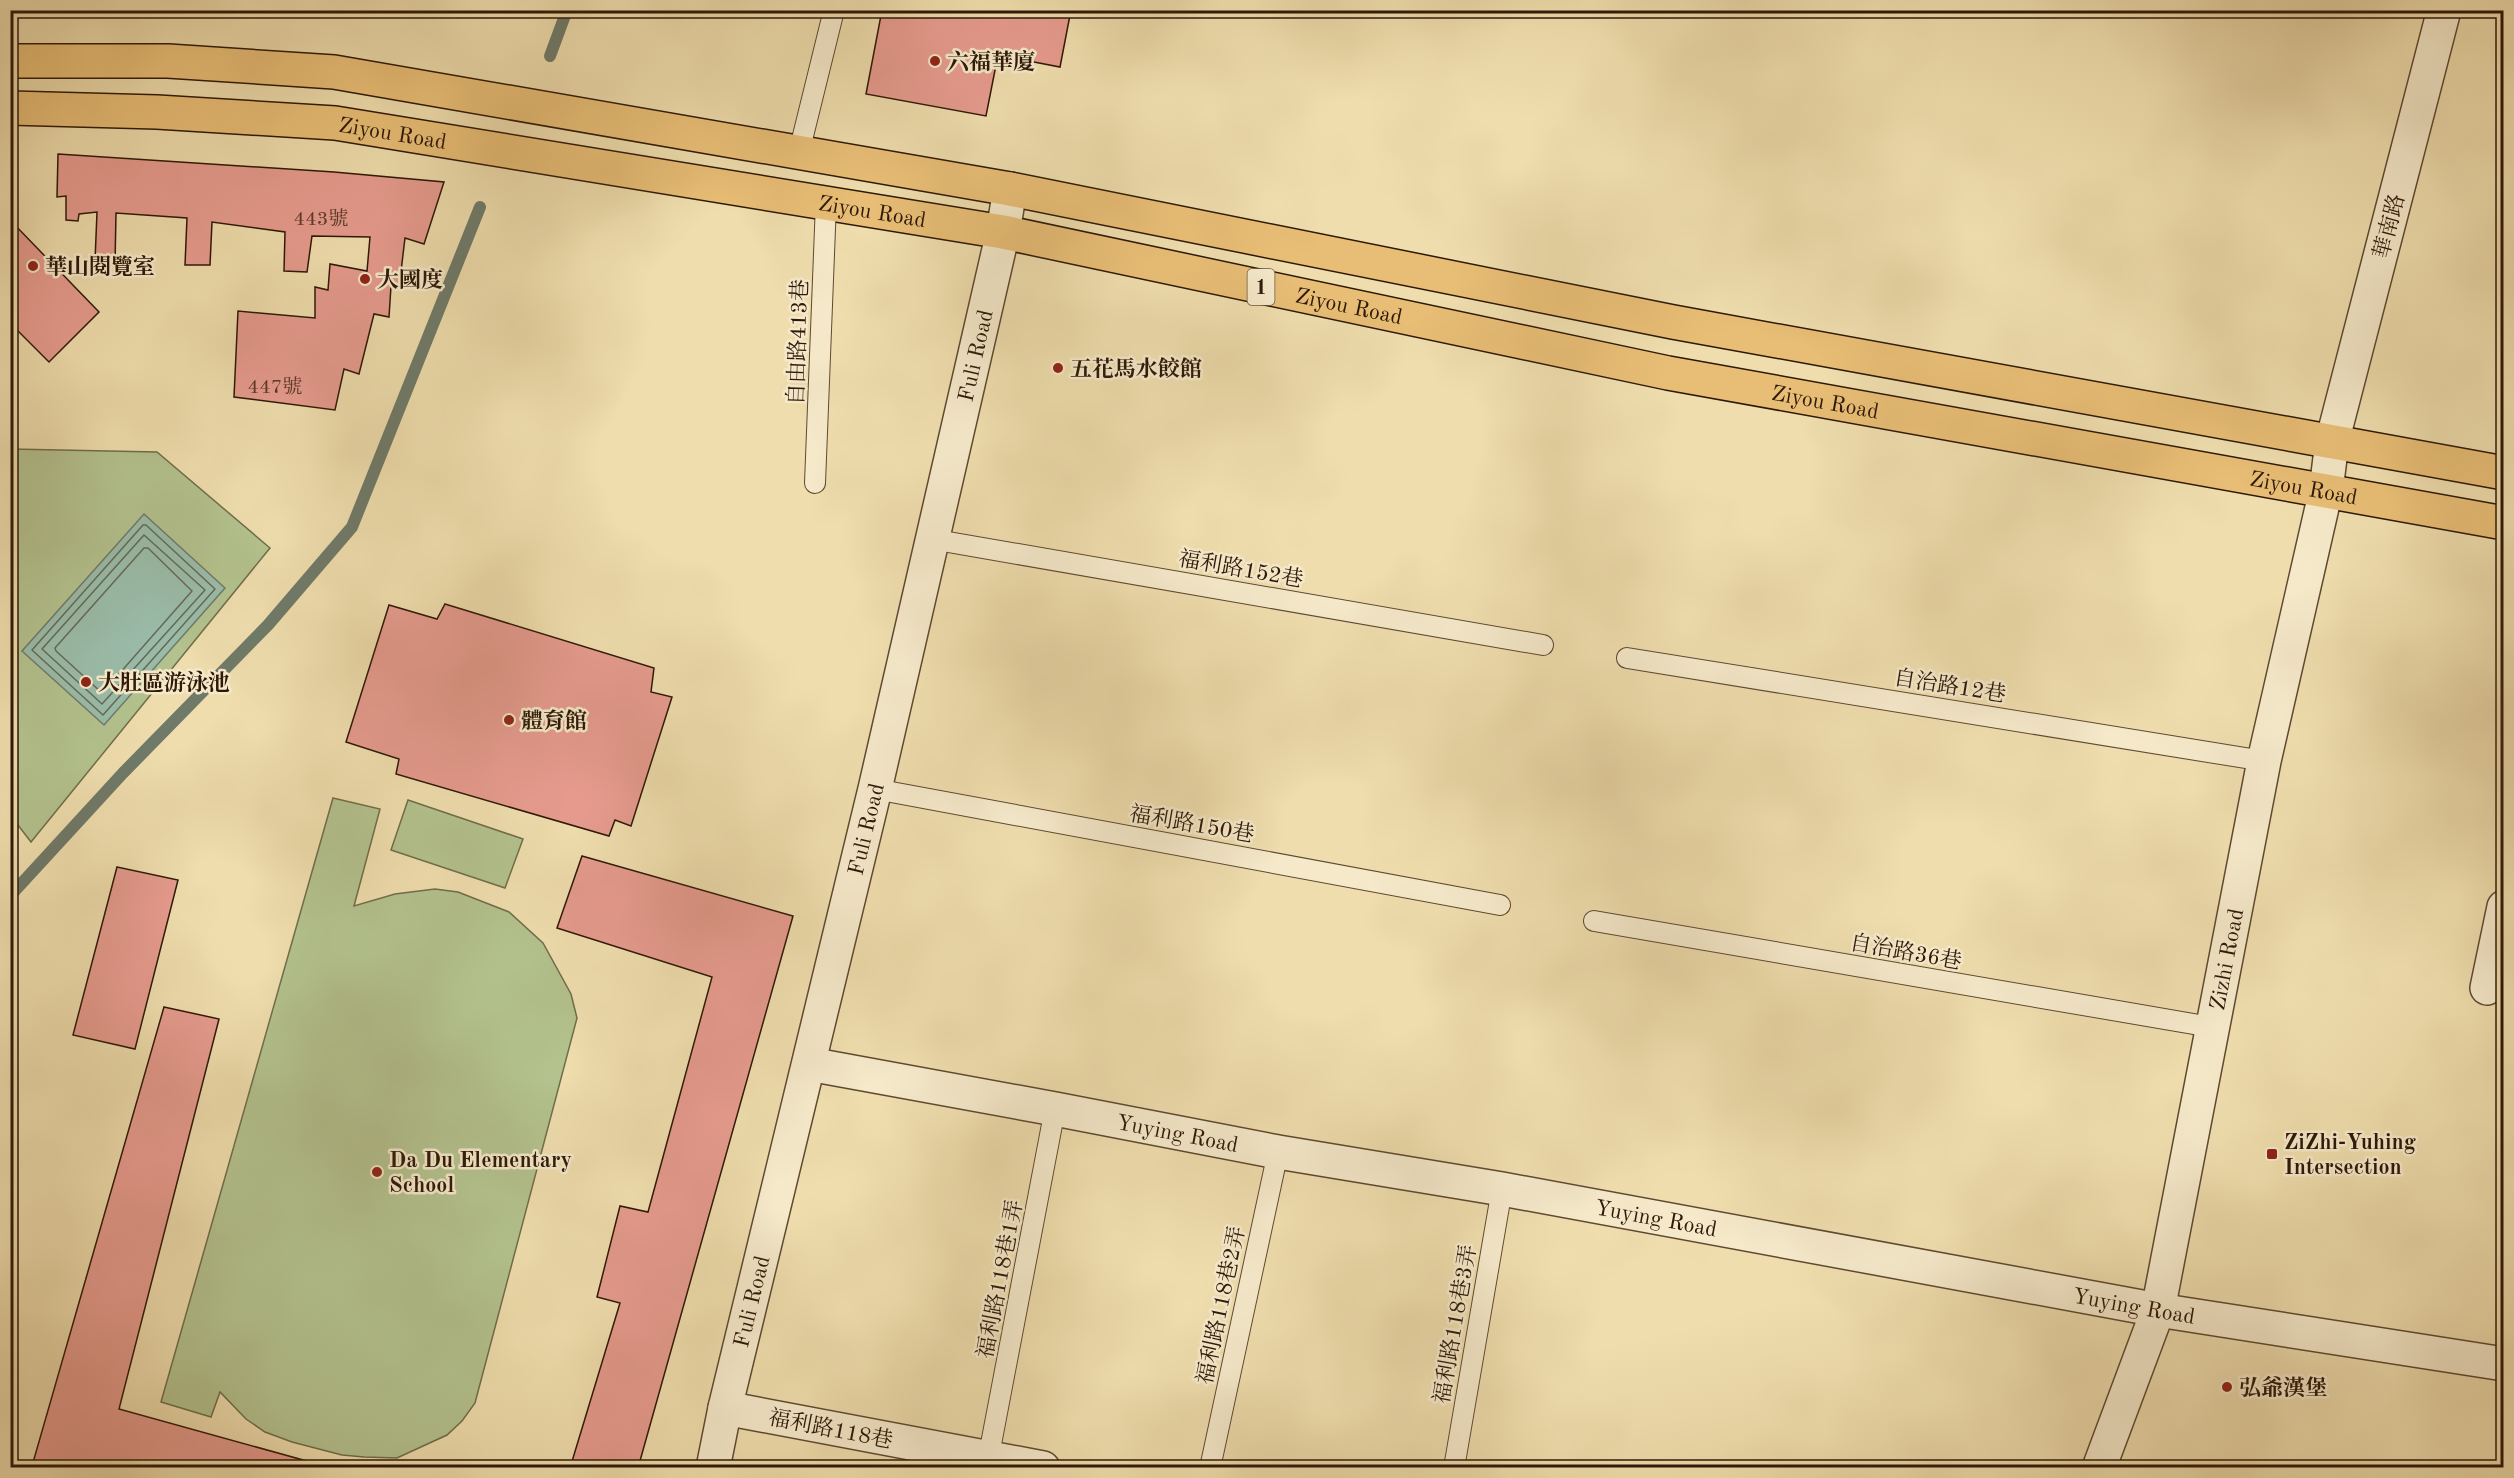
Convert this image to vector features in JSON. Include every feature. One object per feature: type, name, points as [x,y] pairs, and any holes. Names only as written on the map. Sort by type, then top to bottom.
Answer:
[{"type":"main road","name":"Ziyou Road","points":[[10,61],[168,61],[334,72],[1010,189],[1673,322],[2504,473]]},
{"type":"main road","name":"Ziyou Road","points":[[10,108],[157,112],[335,123],[1003,232],[1668,374],[2504,523]]},
{"type":"street","name":"華南路","points":[[2332,442],[2444,10]]},
{"type":"street","name":"Fuli Road","points":[[713,1467],[725,1408],[875,789],[1003,232],[1010,189]]},
{"type":"street","name":"Zizhi Road","points":[[2099,1467],[2158,1310],[2264,760],[2326,490],[2332,442]]},
{"type":"street","points":[[2487,988],[2504,906]]},
{"type":"street","name":"Yuying Road","points":[[809,1064],[1278,1152],[1502,1189],[2158,1310],[2504,1364]]},
{"type":"street","name":"福利路118巷","points":[[725,1408],[988,1463],[1042,1467]]},
{"type":"lane","points":[[799,152],[834,10]]},
{"type":"lane","name":"自由路413巷","points":[[815,483],[826,203]]},
{"type":"lane","name":"福利路152巷","points":[[931,539],[1543,645]]},
{"type":"lane","name":"自治路12巷","points":[[1627,658],[2264,760]]},
{"type":"lane","name":"福利路150巷","points":[[875,789],[1500,904]]},
{"type":"lane","name":"自治路36巷","points":[[1594,921],[2211,1027]]},
{"type":"lane","name":"福利路118巷1弄","points":[[988,1463],[1056,1109]]},
{"type":"lane","name":"福利路118巷2弄","points":[[1210,1467],[1278,1152]]},
{"type":"lane","name":"福利路118巷3弄","points":[[1454,1467],[1502,1189]]},
{"type":"green space","name":"大肚區游泳池","points":[[10,449],[157,452],[270,548],[31,842],[11,816]]},
{"type":"green space","points":[[333,798],[380,809],[354,906],[395,894],[435,889],[458,892],[509,912],[543,943],[571,994],[577,1018],[475,1403],[462,1421],[447,1435],[397,1458],[342,1455],[292,1442],[265,1432],[246,1419],[220,1392],[211,1417],[161,1402]]},
{"type":"green space","points":[[408,800],[523,839],[505,888],[391,850]]},
{"type":"water","points":[[144,514],[225,588],[104,725],[22,651]]},
{"type":"building","name":"六福華廈","points":[[882,10],[1071,10],[1060,67],[998,55],[986,116],[866,94]]},
{"type":"building","name":"大國度","points":[[58,154],[334,172],[444,182],[424,244],[405,238],[399,288],[391,286],[389,317],[374,314],[359,374],[344,369],[335,410],[234,397],[238,311],[315,318],[315,287],[328,290],[330,264],[367,271],[370,237],[312,236],[307,272],[284,271],[285,232],[212,222],[210,265],[185,265],[187,218],[116,213],[115,264],[95,261],[97,212],[79,214],[78,221],[66,220],[66,196],[57,197]]},
{"type":"building","name":"華山閱覽室","points":[[10,220],[99,312],[49,362],[10,323]]},
{"type":"building","name":"體育館","points":[[445,604],[654,668],[651,692],[672,697],[631,826],[615,820],[609,836],[396,774],[399,759],[346,742],[389,605],[437,619]]},
{"type":"building","points":[[582,856],[793,916],[638,1468],[570,1468],[620,1303],[597,1297],[620,1206],[648,1212],[712,977],[557,928]]},
{"type":"building","points":[[117,867],[178,880],[135,1049],[73,1035]]},
{"type":"building","points":[[164,1007],[219,1019],[119,1409],[332,1468],[32,1466]]},
{"type":"waterway","points":[[550,56],[567,10]]},
{"type":"waterway","points":[[10,896],[123,773],[268,625],[352,527],[480,207]]},
{"type":"place","name":"六福華廈","points":[[935,61]]},
{"type":"place","name":"華山閱覽室","points":[[33,266]]},
{"type":"place","name":"大國度","points":[[365,279]]},
{"type":"place","name":"五花馬水餃館","points":[[1058,368]]},
{"type":"place","name":"大肚區游泳池","points":[[86,682]]},
{"type":"place","name":"體育館","points":[[509,720]]},
{"type":"place","name":"ZiZhi-Yuhing Intersection","points":[[2272,1154]]},
{"type":"place","name":"Da Du Elementary School","points":[[377,1172]]},
{"type":"place","name":"弘爺漢堡","points":[[2227,1387]]}]
